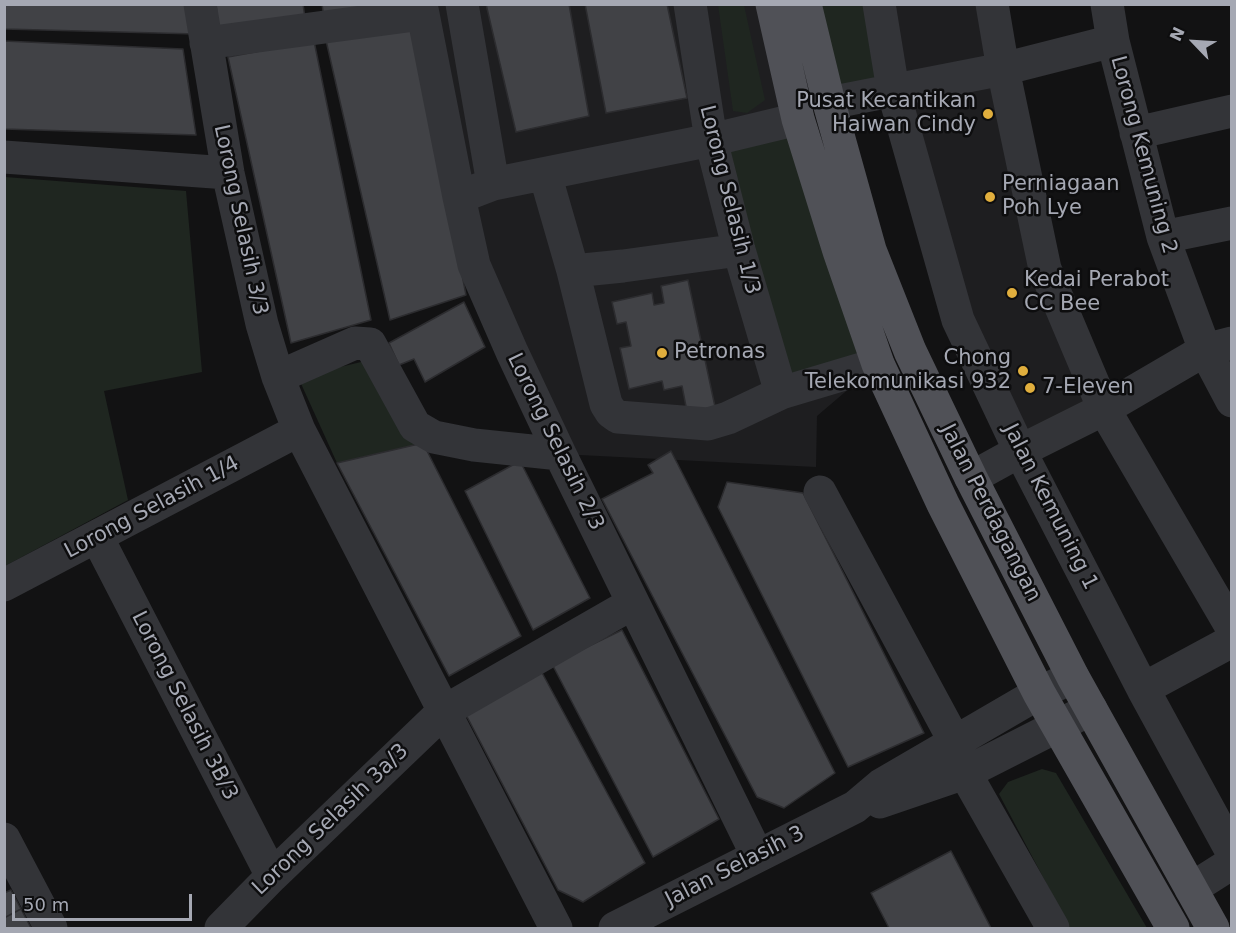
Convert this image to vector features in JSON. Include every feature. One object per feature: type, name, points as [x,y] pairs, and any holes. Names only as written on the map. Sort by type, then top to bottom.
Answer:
[{"type":"main road","name":"Jalan Perdagangan","points":[[772,4],[798,119],[878,364],[943,504],[1056,726],[1173,928]]},
{"type":"main road","name":"Jalan Perdagangan","points":[[805,4],[829,103],[870,250],[910,351],[971,478],[1073,677],[1213,928]]},
{"type":"street","name":"Lorong Selasih 3/3","points":[[200,4],[228,173],[262,324],[278,377],[298,430]]},
{"type":"street","points":[[462,4],[493,184]]},
{"type":"street","name":"Lorong Selasih 1/3","points":[[690,4],[711,140],[738,250],[781,393]]},
{"type":"street","name":"Jalan Kemuning 1","points":[[879,4],[893,90],[958,320],[1020,451],[1143,689],[1232,852]]},
{"type":"street","points":[[992,4],[1003,69],[1045,269],[1104,409],[1232,628]]},
{"type":"street","name":"Lorong Kemuning 2","points":[[1107,4],[1113,41],[1163,237],[1218,347],[1232,401]]},
{"type":"street","points":[[206,43],[422,9]]},
{"type":"street","name":"Lorong Selasih 2/3","points":[[422,9],[474,265],[560,454],[757,855]]},
{"type":"street","points":[[829,103],[1003,69],[1113,41]]},
{"type":"street","points":[[1136,133],[1232,111]]},
{"type":"street","points":[[459,197],[493,184],[711,140],[798,119]]},
{"type":"street","points":[[4,157],[228,173]]},
{"type":"street","points":[[545,174],[573,271],[606,404],[618,417],[708,424],[728,418],[781,393],[878,364]]},
{"type":"street","points":[[1163,237],[1232,223]]},
{"type":"street","points":[[573,271],[738,250]]},
{"type":"street","points":[[278,377],[355,343],[370,344],[415,426],[434,437],[474,445],[560,454]]},
{"type":"street","points":[[971,478],[1218,347]]},
{"type":"street","points":[[298,430],[443,712],[544,923]]},
{"type":"street","name":"Lorong Selasih 1/4","points":[[4,585],[298,430]]},
{"type":"street","points":[[820,492],[955,742]]},
{"type":"street","name":"Lorong Selasih 3B/3","points":[[97,537],[272,876]]},
{"type":"street","name":"Lorong Selasih 3a/3","points":[[221,928],[443,712],[633,603]]},
{"type":"street","points":[[1143,689],[1232,641]]},
{"type":"street","name":"Jalan Selasih 3","points":[[615,928],[855,807],[881,785],[1039,693],[1073,677]]},
{"type":"street","name":"Jalan Selasih 3","points":[[855,807],[884,801],[965,773],[1091,709]]},
{"type":"street","points":[[965,773],[1053,928]]},
{"type":"street","points":[[4,839],[51,928]]},
{"type":"street","points":[[1191,889],[1232,863]]},
{"type":"shaded area","points":[[421,5],[772,5],[878,364],[817,416],[816,467],[560,454],[512,352]]},
{"type":"shaded area","points":[[718,5],[744,5],[765,100],[747,113],[733,111]]},
{"type":"shaded area","points":[[805,5],[879,5],[893,90],[829,103]]},
{"type":"shaded area","points":[[879,5],[992,5],[1045,269],[1104,409],[1020,451],[958,320]]},
{"type":"shaded area","points":[[798,119],[878,364],[781,393],[711,140]]},
{"type":"shaded area","points":[[5,177],[186,191],[202,372],[104,391],[128,500],[5,566]]},
{"type":"shaded area","points":[[378,358],[423,443],[337,463],[298,377]]},
{"type":"shaded area","points":[[1042,769],[1056,773],[1147,928],[1070,928],[999,794],[1008,782]]},
{"type":"building","points":[[4,4],[191,4],[196,34],[4,29]]},
{"type":"building","points":[[216,4],[303,4],[305,18],[218,29]]},
{"type":"building","points":[[322,4],[407,4],[324,18]]},
{"type":"building","points":[[486,4],[569,4],[589,116],[516,132]]},
{"type":"building","points":[[585,4],[667,4],[687,98],[606,113]]},
{"type":"building","points":[[413,26],[466,295],[390,320],[325,36]]},
{"type":"building","points":[[4,41],[183,49],[196,135],[4,129]]},
{"type":"building","points":[[314,41],[371,320],[291,343],[228,57]]},
{"type":"building","name":"Petronas","points":[[688,280],[717,416],[689,422],[682,386],[664,390],[662,381],[629,389],[620,348],[631,346],[626,322],[617,324],[612,302],[652,293],[654,305],[664,303],[661,286]]},
{"type":"building","points":[[464,302],[485,347],[425,382],[414,359],[399,365],[389,343]]},
{"type":"building","points":[[423,443],[521,636],[449,676],[337,463]]},
{"type":"building","points":[[671,451],[835,773],[784,808],[757,797],[602,499],[653,473],[648,465]]},
{"type":"building","points":[[520,461],[590,598],[533,630],[465,491]]},
{"type":"building","points":[[727,482],[803,493],[924,733],[848,767],[718,507]]},
{"type":"building","points":[[622,630],[719,819],[653,857],[552,664]]},
{"type":"building","points":[[540,669],[645,863],[583,902],[558,890],[463,709]]},
{"type":"building","points":[[951,851],[991,928],[889,928],[871,893]]},
{"type":"building","points":[[11,890],[21,909],[4,918],[4,893]]},
{"type":"building","points":[[21,909],[31,928],[4,928],[4,918]]},
{"type":"place","name":"Pusat Kecantikan Haiwan Cindy","points":[[988,114]]},
{"type":"place","name":"Perniagaan Poh Lye","points":[[990,197]]},
{"type":"place","name":"Kedai Perabot CC Bee","points":[[1012,293]]},
{"type":"place","name":"Petronas","points":[[662,353]]},
{"type":"place","name":"Chong Telekomunikasi 932","points":[[1023,371]]},
{"type":"place","name":"7-Eleven","points":[[1030,388]]}]
